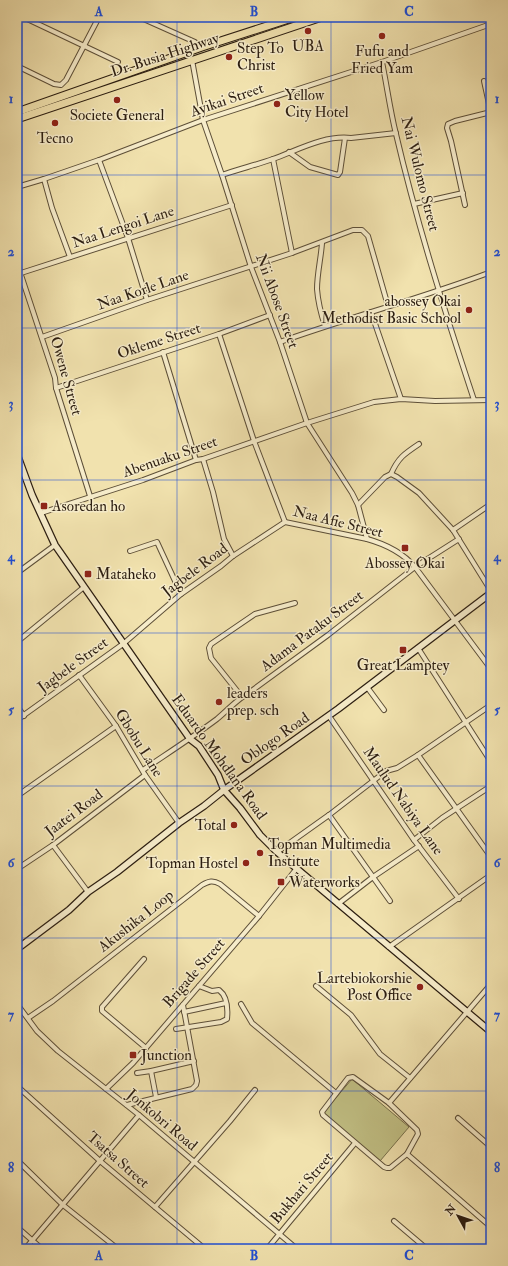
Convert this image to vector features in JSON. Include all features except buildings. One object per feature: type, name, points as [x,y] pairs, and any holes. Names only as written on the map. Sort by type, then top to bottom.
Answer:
[{"type":"highway","name":"Dr. Busia Highway","points":[[17,112],[281,19],[295,17]]},
{"type":"highway","name":"Dr. Busia Highway","points":[[17,119],[229,48],[275,28],[286,26],[290,28],[322,17]]},
{"type":"main road","name":"Eduardo Mohdlana Road","points":[[17,454],[18,463],[55,545],[190,739],[199,746],[218,775],[224,790],[240,808],[260,835],[277,852],[491,1032]]},
{"type":"main road","name":"Oblogo Road","points":[[17,948],[69,910],[88,892],[117,872],[179,823],[329,716],[491,592]]},
{"type":"street","points":[[24,17],[118,62]]},
{"type":"street","points":[[17,66],[54,84],[62,85],[99,17]]},
{"type":"street","points":[[139,17],[195,42]]},
{"type":"street","name":"Ayikai Street","points":[[17,187],[99,160],[203,120],[382,62],[491,24]]},
{"type":"street","name":"Nii Abose Street","points":[[192,60],[203,120],[251,267],[280,342],[307,423],[352,493],[358,505],[367,539]]},
{"type":"street","name":"Nai Wulomo Street","points":[[382,62],[396,133],[414,204],[438,290],[474,400]]},
{"type":"street","points":[[465,205],[447,128],[448,124],[455,120],[491,112],[484,81]]},
{"type":"street","points":[[222,175],[273,159],[309,144],[345,138],[396,133]]},
{"type":"street","points":[[289,152],[310,167],[338,175],[340,172],[345,138]]},
{"type":"street","points":[[273,159],[292,253]]},
{"type":"street","points":[[99,160],[128,238],[147,300]]},
{"type":"street","points":[[44,179],[52,208],[70,257]]},
{"type":"street","points":[[414,204],[463,193]]},
{"type":"street","name":"Naa Lengoi Lane","points":[[21,273],[232,205]]},
{"type":"street","name":"Naa Korle Lane","points":[[42,337],[147,300],[292,253],[349,231],[362,230],[368,236],[388,306]]},
{"type":"street","points":[[322,242],[317,290],[319,306],[325,326]]},
{"type":"street","name":"Owene Street","points":[[17,263],[55,378],[56,388],[90,496]]},
{"type":"street","points":[[280,342],[325,326],[491,273]]},
{"type":"street","points":[[371,312],[401,399]]},
{"type":"street","name":"Okleme Street","points":[[56,388],[219,334],[270,315]]},
{"type":"street","name":"Naa Afie Street","points":[[219,334],[254,441],[285,522],[367,539],[404,556],[455,620],[491,669]]},
{"type":"street","points":[[163,352],[196,460]]},
{"type":"street","name":"Abenuaku Street","points":[[41,513],[143,480],[196,460],[203,459],[307,423],[374,402],[401,399],[491,400]]},
{"type":"street","points":[[358,505],[385,477],[391,474],[396,463],[405,453],[419,444]]},
{"type":"street","points":[[203,459],[213,492],[224,539],[233,556]]},
{"type":"street","points":[[391,474],[419,493],[453,530],[491,592]]},
{"type":"street","points":[[453,530],[491,504]]},
{"type":"street","name":"Jagbele Road","points":[[123,644],[181,594],[233,556],[285,522]]},
{"type":"street","name":"Adama Pataku Street","points":[[143,770],[190,739],[223,714],[242,697],[328,636],[414,567],[459,540]]},
{"type":"street","points":[[130,551],[157,542],[181,594]]},
{"type":"street","points":[[17,574],[55,545]]},
{"type":"street","points":[[17,642],[84,587]]},
{"type":"street","points":[[242,697],[211,658],[208,648],[211,644],[255,614],[295,603]]},
{"type":"street","name":"Jagbele Street","points":[[17,720],[123,644]]},
{"type":"street","points":[[418,648],[491,762]]},
{"type":"street","name":"Gbobu Lane","points":[[79,675],[116,726],[143,770],[145,776],[179,823]]},
{"type":"street","points":[[367,687],[384,710]]},
{"type":"street","points":[[277,852],[389,770],[397,768],[418,755],[491,705]]},
{"type":"street","points":[[17,706],[24,716]]},
{"type":"street","name":"Maulud Nabiya Lane","points":[[329,716],[414,840],[459,899]]},
{"type":"street","points":[[17,796],[116,726]]},
{"type":"street","points":[[418,755],[491,857]]},
{"type":"street","name":"Jaatei Road","points":[[17,869],[53,845],[145,776]]},
{"type":"street","points":[[414,840],[442,818],[491,786]]},
{"type":"street","points":[[329,815],[390,901]]},
{"type":"street","points":[[53,845],[88,892]]},
{"type":"street","points":[[338,904],[373,877],[419,846]]},
{"type":"street","name":"Brigade Street","points":[[106,1089],[146,1048],[259,916],[297,868]]},
{"type":"street","points":[[389,947],[491,875]]},
{"type":"street","name":"Akushika Loop","points":[[28,1018],[53,1001],[207,882],[215,881],[220,884],[259,916]]},
{"type":"street","points":[[144,959],[102,1007],[102,1011],[146,1048]]},
{"type":"street","points":[[389,1104],[491,984]]},
{"type":"street","points":[[176,1029],[187,1029],[225,1021],[228,1014],[225,996],[219,990],[212,991],[199,986]]},
{"type":"street","points":[[316,986],[351,1015],[380,1054],[410,1078]]},
{"type":"street","points":[[184,1012],[226,1003]]},
{"type":"street","name":"Jonkobri Road","points":[[17,1004],[37,1031],[58,1051],[127,1105],[297,1249]]},
{"type":"street","points":[[127,1105],[192,1089],[196,1085],[197,1081],[194,1060],[183,1004]]},
{"type":"street","points":[[242,1004],[252,1023],[336,1093]]},
{"type":"street","points":[[137,1073],[194,1060]]},
{"type":"street","points":[[151,1071],[156,1097]]},
{"type":"street","points":[[352,1077],[389,1104],[418,1130],[418,1134],[407,1154],[390,1168],[387,1168],[355,1143],[323,1115],[322,1112],[348,1078],[352,1077]]},
{"type":"street","name":"Tsatsa Street","points":[[17,1086],[100,1161],[205,1249]]},
{"type":"street","points":[[155,1208],[255,1090]]},
{"type":"street","points":[[25,1249],[139,1115]]},
{"type":"street","points":[[458,1118],[491,1147]]},
{"type":"street","name":"Bukhari Street","points":[[267,1249],[355,1143]]},
{"type":"street","points":[[407,1154],[491,1227]]},
{"type":"street","points":[[17,1160],[63,1205],[118,1249]]},
{"type":"street","points":[[394,1221],[427,1249]]},
{"type":"street","points":[[17,1227],[42,1249]]},
{"type":"street","points":[[485,1249],[491,1242]]},
{"type":"shaded area","points":[[352,1079],[409,1127],[380,1161],[323,1113]]},
{"type":"place","name":"UBA","points":[[308,31]]},
{"type":"place","name":"Fufu and Fried Yam","points":[[382,36]]},
{"type":"place","name":"Step To Christ","points":[[229,57]]},
{"type":"place","name":"Societe General","points":[[117,100]]},
{"type":"place","name":"Yellow City Hotel","points":[[277,104]]},
{"type":"place","name":"Tecno","points":[[55,123]]},
{"type":"place","name":"abossey Okai Methodist Basic School","points":[[469,310]]},
{"type":"place","name":"Asoredan ho","points":[[44,506]]},
{"type":"place","name":"Abossey Okai","points":[[405,548]]},
{"type":"place","name":"Mataheko","points":[[88,574]]},
{"type":"place","name":"Great Lamptey","points":[[403,650]]},
{"type":"place","name":"leaders prep. sch","points":[[219,702]]},
{"type":"place","name":"Total","points":[[234,825]]},
{"type":"place","name":"Topman Multimedia Institute","points":[[260,853]]},
{"type":"place","name":"Topman Hostel","points":[[246,863]]},
{"type":"place","name":"Waterworks","points":[[281,882]]},
{"type":"place","name":"Lartebiokorshie Post Office","points":[[420,987]]},
{"type":"place","name":"Junction","points":[[133,1055]]}]
